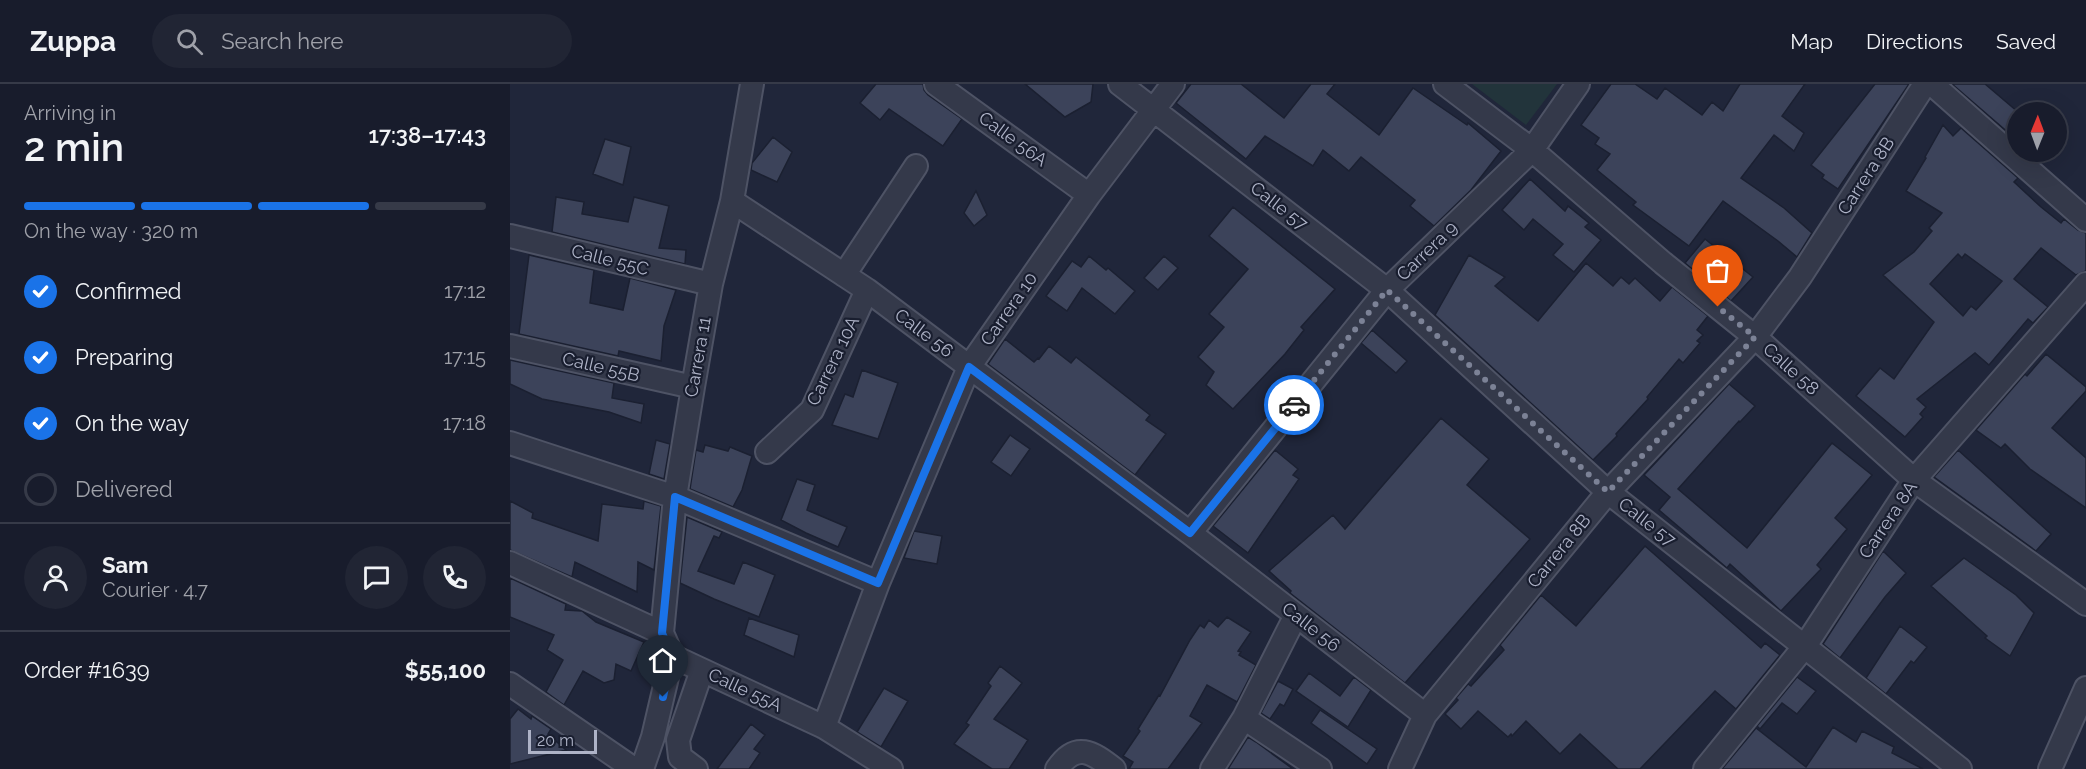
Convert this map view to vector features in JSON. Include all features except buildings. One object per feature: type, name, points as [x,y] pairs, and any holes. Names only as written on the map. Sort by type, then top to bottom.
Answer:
[{"type":"street","name":"Carrera 11","points":[[662,633],[675,497],[693,387],[711,284],[732,201],[752,84]]},
{"type":"street","name":"Calle 56A","points":[[936,84],[1089,195]]},
{"type":"street","name":"Calle 57","points":[[1120,84],[1387,290],[1608,492],[1960,769]]},
{"type":"street","name":"Carrera 10","points":[[824,727],[878,583],[969,367],[1089,195],[1173,84]]},
{"type":"street","name":"Calle 58","points":[[1445,84],[1532,150],[1663,263],[1755,337],[1914,480],[2086,604]]},
{"type":"street","name":"Carrera 9","points":[[1190,533],[1387,290],[1532,150],[1578,84]]},
{"type":"street","name":"Carrera 8B","points":[[1400,769],[1425,715],[1608,492],[1755,337],[1807,267],[1925,84]]},
{"type":"street","points":[[1932,84],[2086,220]]},
{"type":"street","points":[[844,275],[916,166]]},
{"type":"street","name":"Calle 56","points":[[732,201],[867,290],[1190,533],[1425,715]]},
{"type":"street","name":"Calle 55C","points":[[510,236],[711,284]]},
{"type":"street","name":"Carrera 8A","points":[[1705,769],[1805,646],[1914,480],[2086,284]]},
{"type":"street","name":"Carrera 10A","points":[[767,452],[812,410],[867,290]]},
{"type":"street","name":"Calle 55B","points":[[510,346],[693,387]]},
{"type":"street","points":[[510,443],[675,497],[878,583]]},
{"type":"street","points":[[510,563],[662,633],[672,656],[653,737],[642,769]]},
{"type":"street","points":[[1212,769],[1244,718],[1296,615]]},
{"type":"street","name":"Calle 55A","points":[[672,656],[824,727],[891,769]]},
{"type":"street","points":[[696,769],[680,757],[678,740],[702,670]]},
{"type":"street","points":[[510,684],[634,769]]},
{"type":"street","points":[[2050,769],[2086,688]]},
{"type":"street","points":[[1244,718],[1320,769]]},
{"type":"street","points":[[1057,769],[1064,759],[1077,752],[1094,754],[1114,769]]},
{"type":"shaded area","points":[[1472,84],[1557,84],[1526,125]]},
{"type":"way so far","points":[[1294,405],[1387,290],[1608,492],[1755,337],[1718,307]]},
{"type":"route","points":[[663,697],[672,656],[662,633],[675,497],[878,583],[969,367],[1190,533],[1294,405]]}]
